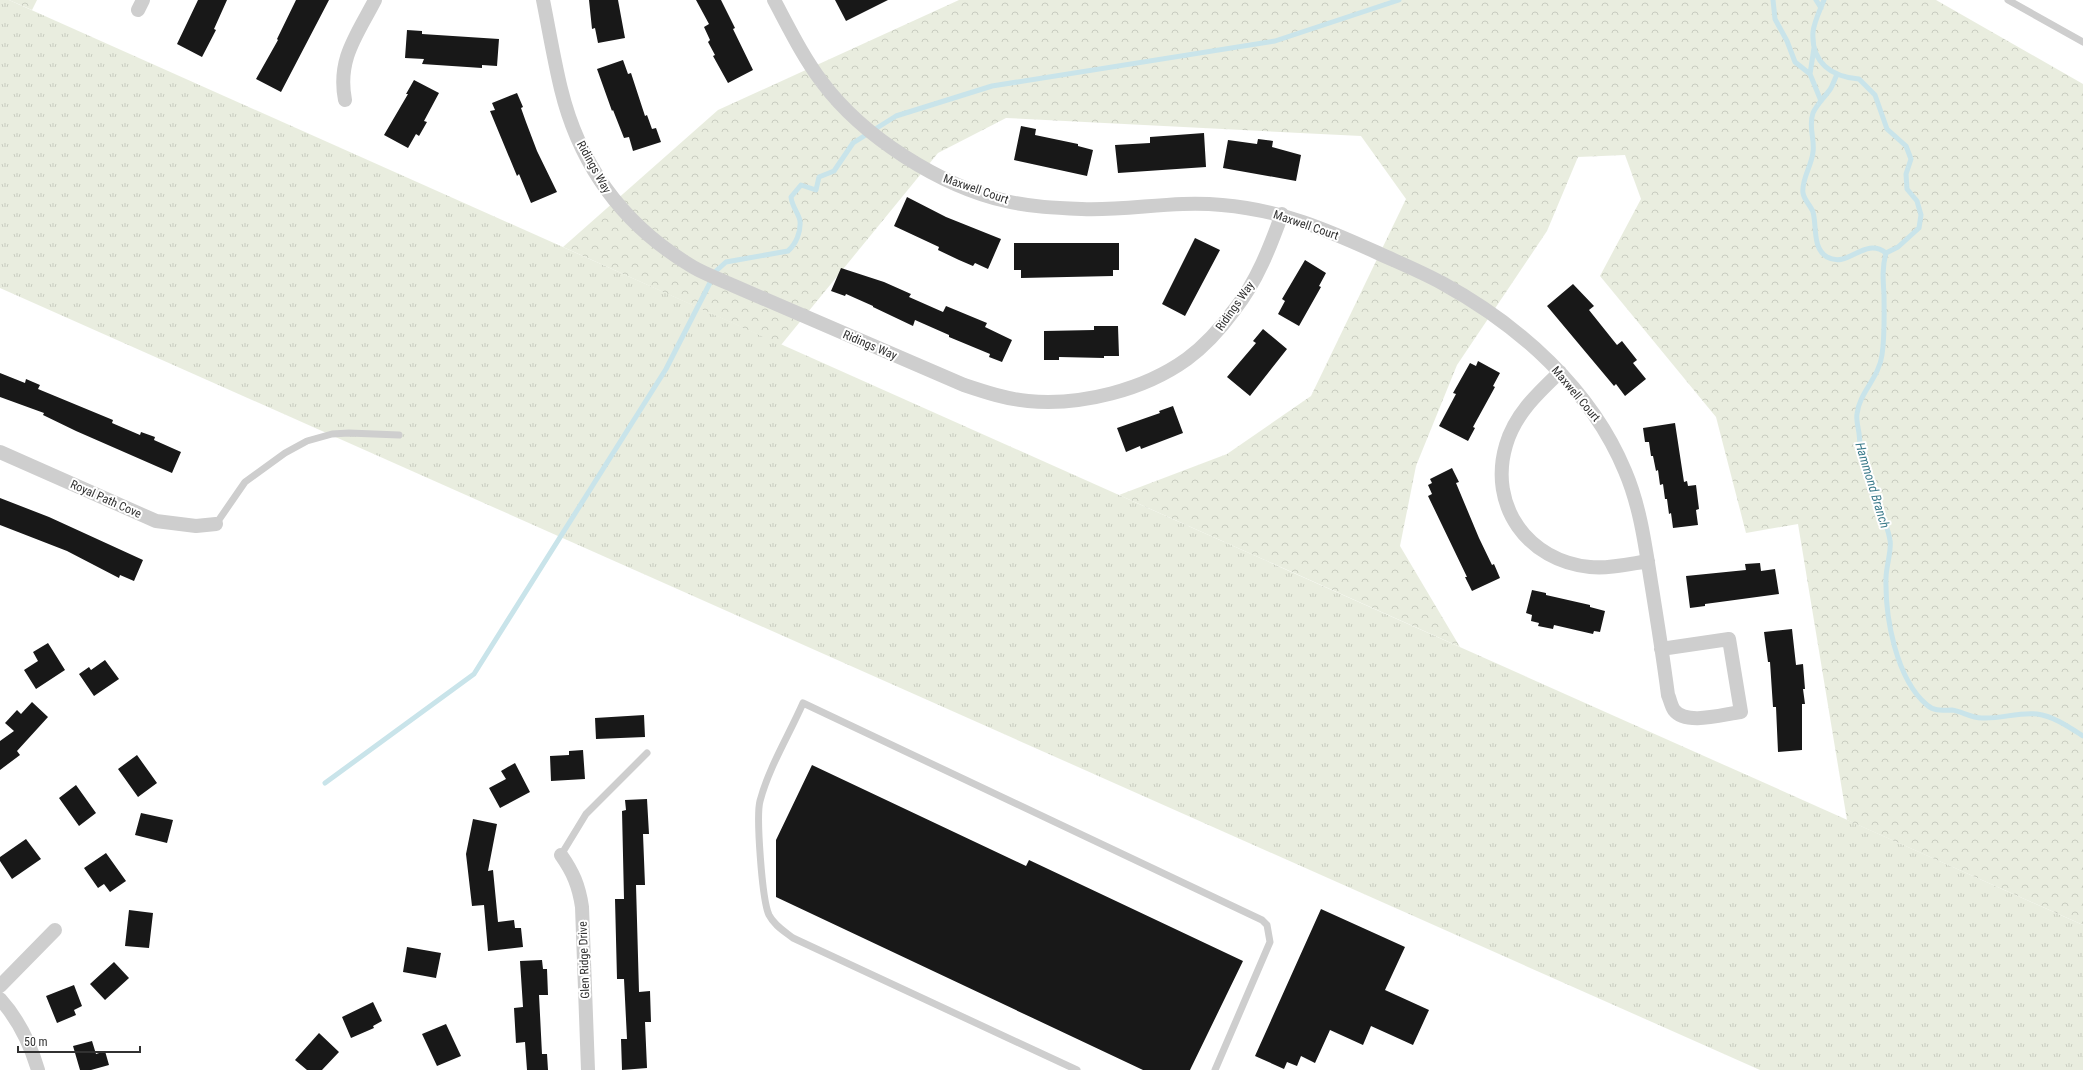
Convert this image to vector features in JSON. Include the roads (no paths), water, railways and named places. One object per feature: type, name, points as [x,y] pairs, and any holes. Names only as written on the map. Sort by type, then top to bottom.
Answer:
[{"type":"street","points":[[345,100],[342,84],[343,65],[375,0]]},
{"type":"street","name":"Ridings Way","points":[[543,0],[561,90],[585,156],[604,188],[624,212],[645,233],[668,251],[694,267],[732,285],[964,385],[996,395],[1028,401],[1055,402],[1093,398],[1128,389],[1186,360],[1212,337],[1236,308],[1255,278],[1270,246],[1282,214]]},
{"type":"street","name":"Maxwell Court","points":[[774,0],[803,54],[822,83],[855,117],[878,136],[908,159],[938,176],[974,191],[1006,201],[1041,207],[1085,209],[1194,203],[1253,208],[1282,214],[1318,226],[1440,282],[1480,306],[1512,329],[1560,372],[1595,413],[1611,439],[1626,473],[1636,502],[1648,561],[1661,649],[1668,695],[1674,710],[1685,717],[1696,718],[1741,712],[1729,639],[1661,649]]},
{"type":"street","points":[[1560,372],[1528,404],[1516,423],[1506,445],[1502,482],[1513,518],[1526,538],[1536,546],[1562,561],[1591,567],[1648,561]]},
{"type":"street","name":"Royal Path Cove","points":[[0,452],[156,521],[196,526],[216,524]]},
{"type":"street","name":"Glen Ridge Drive","points":[[560,855],[572,872],[579,889],[582,907],[588,1070]]},
{"type":"street","points":[[0,986],[54,930]]},
{"type":"street","points":[[0,999],[13,1014],[26,1034],[38,1070]]},
{"type":"lane","points":[[2008,0],[2083,42]]},
{"type":"lane","points":[[216,524],[245,482],[285,453],[307,441],[332,434],[349,432],[399,436]]},
{"type":"lane","points":[[1077,1070],[793,938],[777,927],[765,904],[760,803],[764,788],[803,703],[1262,920],[1267,925],[1270,942],[1215,1070]]},
{"type":"lane","points":[[560,855],[586,814],[647,753]]},
{"type":"waterway","points":[[325,783],[474,674],[666,369],[716,271],[726,262],[788,251],[797,238],[800,229],[800,221],[791,197],[801,185],[816,190],[819,177],[834,171],[853,143],[896,116],[992,86],[1275,41],[1399,0]]},
{"type":"waterway","points":[[1773,0],[1775,19],[1787,41],[1795,62],[1810,74],[1821,101]]},
{"type":"waterway","name":"Hammond Branch","points":[[1816,0],[1821,8]]},
{"type":"waterway","name":"Hammond Branch","points":[[1824,0],[1817,16],[1813,32],[1813,43],[1816,52],[1825,66],[1840,75],[1859,79],[1875,95],[1887,129],[1906,146],[1911,159],[1906,174],[1907,189],[1917,201],[1921,215],[1919,228],[1898,247],[1886,253],[1883,274],[1884,340],[1882,355],[1877,371],[1861,399],[1857,416],[1864,468],[1889,533],[1890,548],[1886,574],[1886,594],[1890,628],[1900,664],[1907,680],[1916,694],[1933,709],[1952,710],[1982,718],[1996,718],[2023,714],[2043,715],[2055,719],[2083,736]]},
{"type":"waterway","points":[[1810,74],[1814,48]]},
{"type":"waterway","points":[[1837,74],[1831,88],[1813,113],[1811,123],[1813,152],[1805,178],[1803,193],[1813,212],[1819,248],[1827,257],[1835,260],[1842,259],[1871,248],[1878,249],[1886,253]]}]
